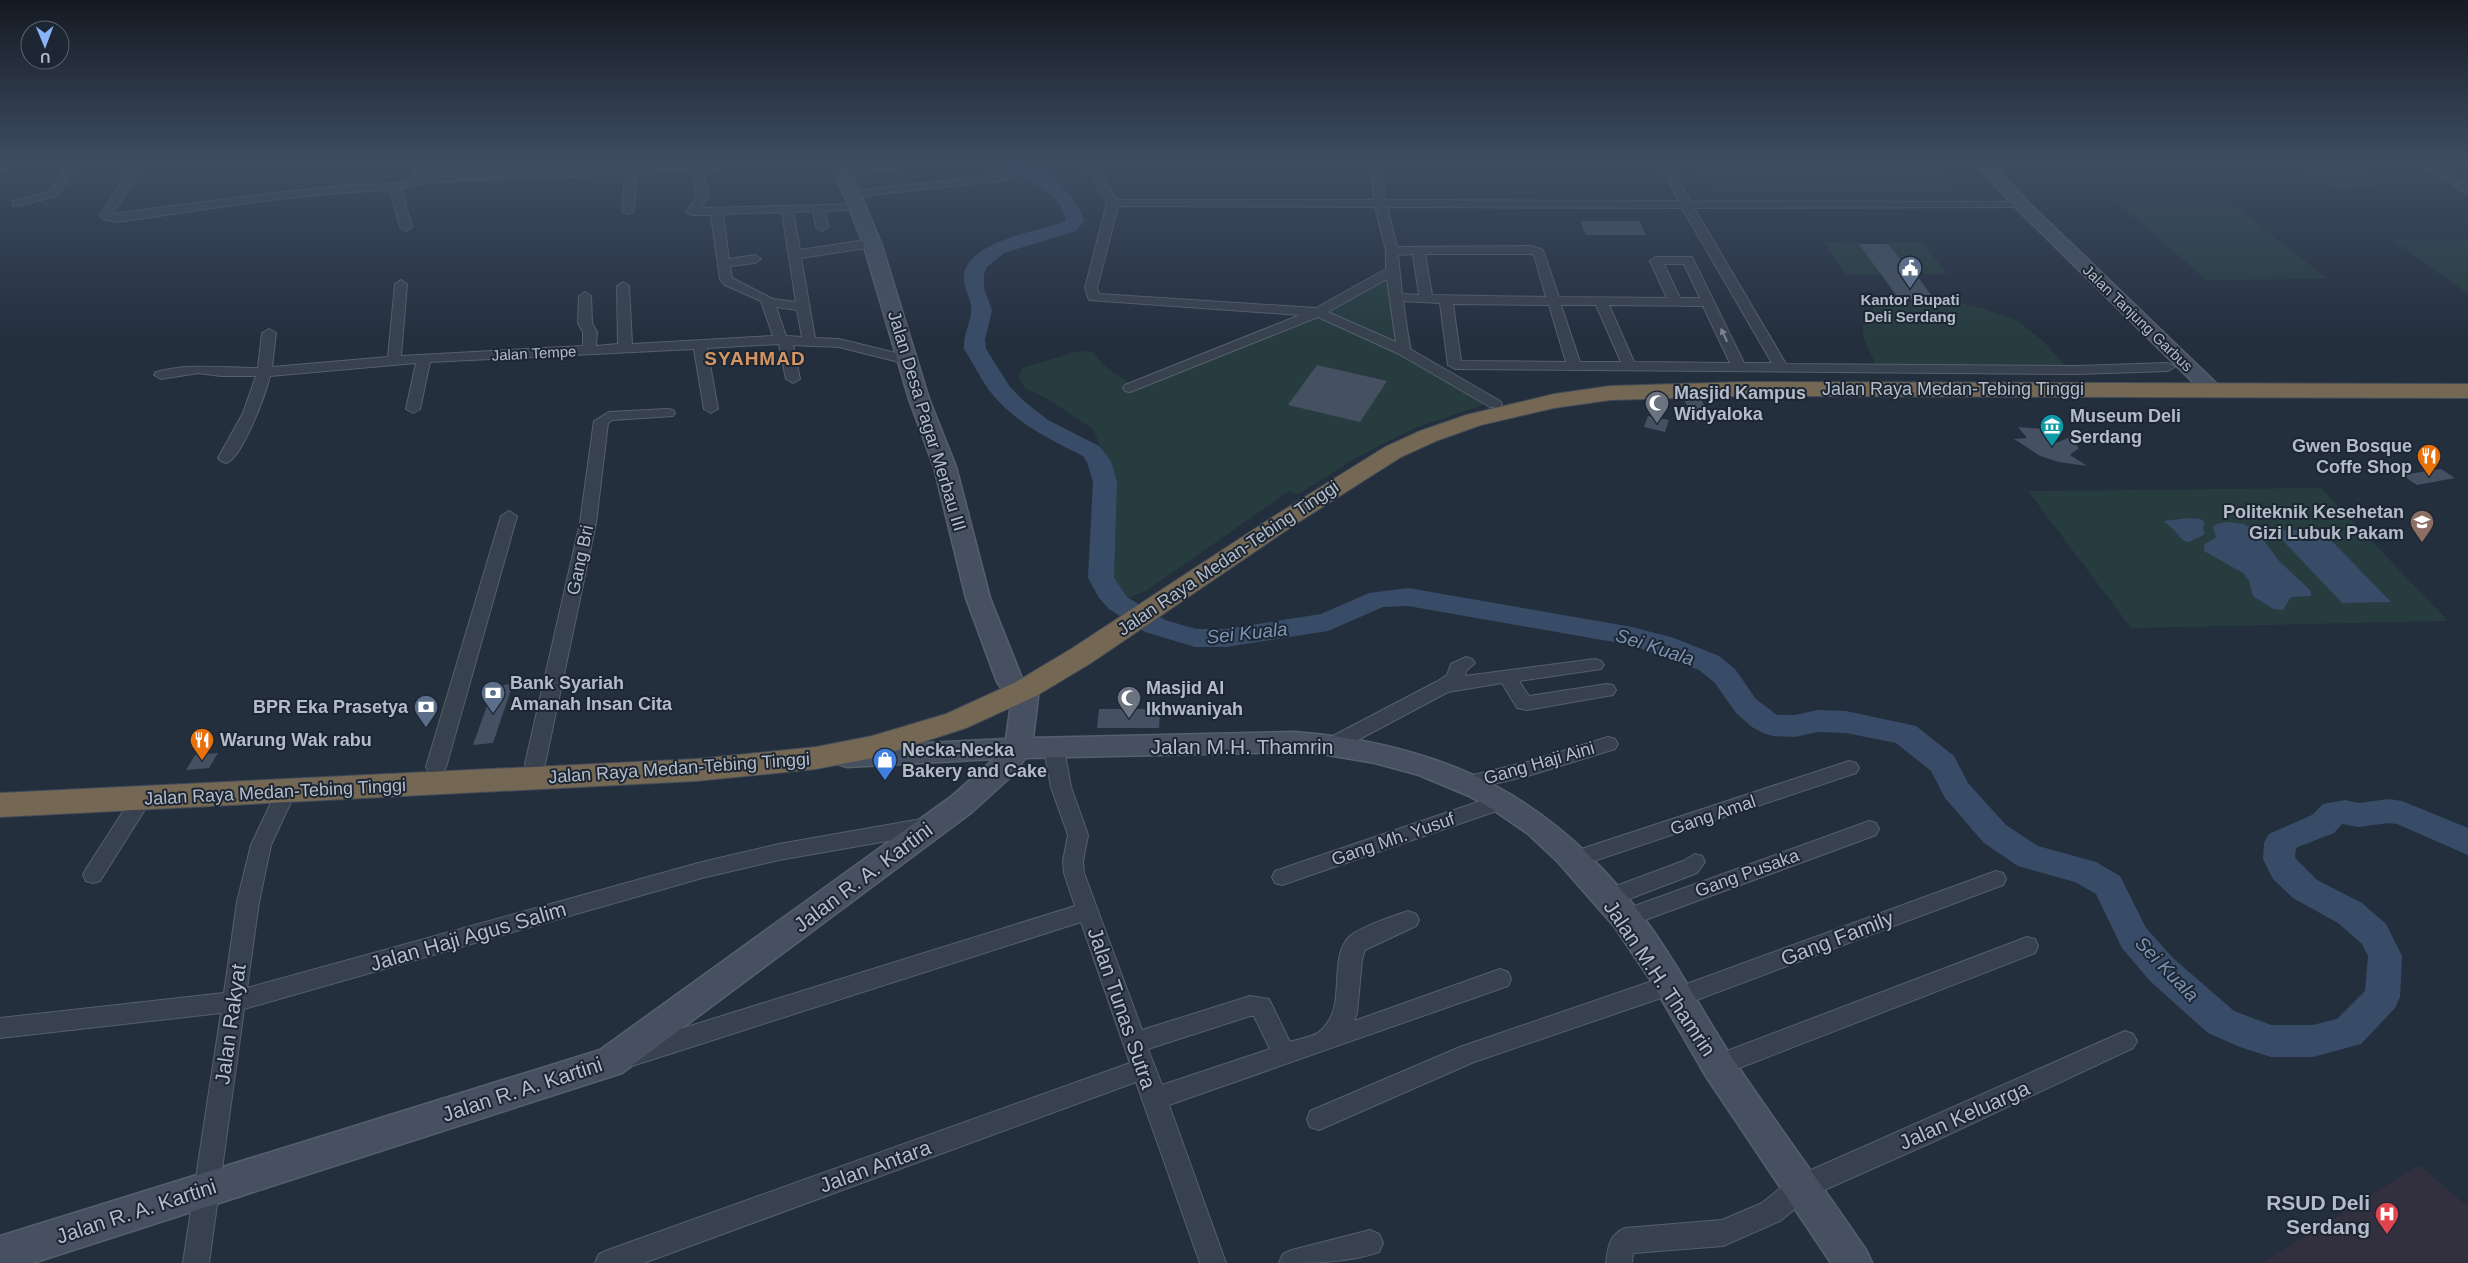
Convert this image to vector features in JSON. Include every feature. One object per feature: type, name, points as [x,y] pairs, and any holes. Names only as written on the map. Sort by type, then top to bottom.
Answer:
[{"type":"highway","name":"Jalan Raya Medan-Tebing Tinggi","points":[[0,805],[687,771],[816,758],[872,746],[956,721],[1018,686],[1076,651],[1161,595],[1384,444],[1421,428],[1495,404],[1573,388],[1665,381],[2468,382]]},
{"type":"highway","name":"Jalan Raya Medan-Tebing Tinggi","points":[[1161,595],[1363,469],[1393,452],[1428,436],[1474,420],[1531,405],[1610,392],[2190,382],[2468,391]]},
{"type":"highway","name":"Jalan Raya Medan-Tebing Tinggi","points":[[0,789],[699,756],[800,747],[875,730],[1018,686]]},
{"type":"street","points":[[404,221],[406,227]]},
{"type":"street","points":[[718,221],[724,263],[729,282],[765,297],[770,305],[783,340],[793,379]]},
{"type":"street","points":[[789,221],[809,341]]},
{"type":"street","points":[[821,221],[822,228]]},
{"type":"street","name":"Jalan Desa Pagar Merbau III","points":[[863,221],[872,243],[919,399],[937,442],[977,592],[1018,686]]},
{"type":"street","points":[[1108,221],[1090,288],[1094,296],[1318,312],[1404,351],[1495,404]]},
{"type":"street","points":[[1384,221],[1392,251],[1392,271],[1404,351]]},
{"type":"street","points":[[1696,221],[1781,367]]},
{"type":"street","name":"Jalan Tanjung Garbus","points":[[2030,221],[2190,382]]},
{"type":"street","name":"Jalan Tanjung Garbus","points":[[2030,221],[2190,382]]},
{"type":"street","points":[[794,255],[872,243]]},
{"type":"street","points":[[1392,251],[1536,251],[1539,253],[1555,301],[1574,366]]},
{"type":"street","points":[[1418,251],[1426,298]]},
{"type":"street","points":[[724,263],[755,259]]},
{"type":"street","points":[[1688,260],[1739,367]]},
{"type":"street","points":[[1675,302],[1656,261],[1718,260]]},
{"type":"street","points":[[1130,388],[1318,312],[1392,271]]},
{"type":"street","points":[[394,360],[401,284]]},
{"type":"street","points":[[623,286],[625,348]]},
{"type":"street","points":[[1367,286],[1383,290],[1397,300],[1426,298],[1446,300],[1708,302]]},
{"type":"street","points":[[585,296],[585,323],[590,332],[589,351]]},
{"type":"street","points":[[1446,300],[1455,365]]},
{"type":"street","points":[[1600,301],[1629,366]]},
{"type":"street","points":[[770,305],[805,311]]},
{"type":"street","points":[[226,458],[247,422],[266,372],[270,333]]},
{"type":"street","name":"Jalan Tempe","points":[[161,374],[205,369],[221,372],[266,372],[394,360],[783,340],[839,343],[905,354]]},
{"type":"street","points":[[700,344],[710,409]]},
{"type":"street","points":[[413,409],[424,359]]},
{"type":"street","points":[[1434,368],[1455,365],[2067,370],[2190,382]]},
{"type":"street","name":"Gang Bri","points":[[535,764],[588,526],[601,421],[609,416],[668,413]]},
{"type":"street","points":[[436,767],[509,516]]},
{"type":"street","points":[[1334,744],[1444,686],[1456,678],[1457,668],[1466,663]]},
{"type":"street","points":[[1444,686],[1596,665]]},
{"type":"street","points":[[1507,676],[1524,702],[1527,703],[1607,690]]},
{"type":"street","points":[[1018,686],[1018,748]]},
{"type":"street","name":"Jalan M.H. Thamrin","points":[[816,758],[1018,748],[1054,749],[1295,742],[1334,744],[1388,756],[1469,783],[1504,802],[1536,825],[1576,859],[1617,908],[1674,991],[1719,1065],[1853,1263]]},
{"type":"street","name":"Gang Haji Aini","points":[[1469,783],[1531,768],[1608,744]]},
{"type":"street","name":"Jalan R. A. Kartini","points":[[0,1255],[610,1062],[933,825],[1006,765],[1018,748]]},
{"type":"street","name":"Jalan Tunas Sutra","points":[[1054,749],[1061,788],[1078,835],[1073,862],[1074,873],[1212,1263]]},
{"type":"street","name":"Gang Amal","points":[[1576,859],[1849,768]]},
{"type":"street","name":"Jalan Rakyat","points":[[196,1263],[233,1002],[255,866],[268,826],[286,791]]},
{"type":"street","points":[[93,874],[142,798]]},
{"type":"street","name":"Gang Mh. Yusuf","points":[[1282,877],[1504,802]]},
{"type":"street","name":"Jalan Haji Agus Salim","points":[[0,1028],[233,1002],[702,870],[808,846],[933,825]]},
{"type":"street","name":"Gang Pusaka","points":[[1617,908],[1869,829]]},
{"type":"street","points":[[1617,908],[1695,862]]},
{"type":"street","name":"Gang Family","points":[[1319,1119],[1468,1054],[1674,991],[1996,879]]},
{"type":"street","points":[[610,1062],[1089,911]]},
{"type":"street","points":[[1327,1040],[1346,1013],[1351,960],[1356,945],[1364,939],[1408,920]]},
{"type":"street","points":[[1719,1065],[2026,946]]},
{"type":"street","points":[[1153,1099],[1500,979]]},
{"type":"street","points":[[1134,1043],[1250,1006],[1261,1006],[1284,1054]]},
{"type":"street","name":"Jalan Keluarga","points":[[1619,1263],[1621,1246],[1625,1241],[1703,1236],[1723,1232],[1771,1212],[1802,1187],[1928,1132],[2125,1041]]},
{"type":"street","name":"Jalan Antara","points":[[608,1263],[1142,1069]]},
{"type":"street","points":[[1292,1263],[1370,1243]]},
{"type":"shaded area","name":"RSUD Deli Serdang","points":[[2419,1165],[2468,1207],[2468,1263],[2262,1263]]},
{"type":"green space","points":[[2138,221],[2254,221],[2328,279],[2207,280]]},
{"type":"green space","points":[[2393,240],[2468,240],[2468,294]]},
{"type":"green space","points":[[1824,242],[1863,243],[1882,275],[1846,275]]},
{"type":"green space","points":[[1886,242],[1922,242],[1947,274],[1913,274]]},
{"type":"green space","points":[[1394,272],[1416,360],[1489,403],[1415,428],[1357,457],[1297,495],[1289,491],[1146,591],[1128,598],[1111,580],[1112,521],[1110,494],[1101,448],[1093,429],[1048,399],[1025,388],[1019,378],[1022,368],[1079,351],[1092,352],[1108,369],[1136,388],[1317,314]]},
{"type":"green space","points":[[1888,302],[1957,302],[1985,309],[2018,321],[2044,342],[2067,367],[1876,365],[1863,337],[1863,318],[1874,308]]},
{"type":"green space","points":[[2321,488],[2448,621],[2131,628],[2028,491]]},
{"type":"water","points":[[2189,518],[2200,519],[2205,523],[2203,528],[2205,534],[2190,542],[2184,541],[2164,521]]},
{"type":"water","points":[[2227,522],[2244,524],[2257,531],[2279,561],[2311,591],[2311,596],[2291,597],[2283,610],[2273,609],[2253,596],[2249,581],[2243,573],[2204,551],[2204,545],[2216,537],[2213,528],[2216,524]]},
{"type":"water","points":[[2273,530],[2321,530],[2391,602],[2342,603]]},
{"type":"building","points":[[1580,221],[1639,221],[1646,235],[1586,235]]},
{"type":"building","points":[[1859,244],[1888,244],[1913,274],[1916,274],[1931,295],[1920,295],[1924,301],[1907,300],[1903,295],[1896,295]]},
{"type":"building","points":[[1317,365],[1387,381],[1360,422],[1288,405]]},
{"type":"building","points":[[1701,399],[1712,421],[1695,422],[1684,400]]},
{"type":"building","name":"Masjid Kampus Widyaloka","points":[[1648,416],[1669,420],[1665,432],[1644,427]]},
{"type":"building","name":"Museum Deli Serdang","points":[[2018,427],[2044,429],[2056,443],[2070,437],[2079,448],[2070,455],[2087,466],[2059,462],[2040,456],[2014,439],[2027,438]]},
{"type":"building","name":"Gwen Bosque Coffe Shop","points":[[2441,469],[2455,478],[2417,485],[2402,475]]},
{"type":"building","name":"Bank Syariah Amanah Insan Cita","points":[[513,684],[493,743],[473,745],[494,686]]},
{"type":"building","name":"Masjid Al Ikhwaniyah","points":[[1099,709],[1160,709],[1159,728],[1097,728]]},
{"type":"building","name":"Warung Wak rabu","points":[[218,753],[209,768],[186,770],[195,755]]},
{"type":"waterway","name":"Sei Kuala","points":[[1075,221],[1069,227],[997,249],[978,264],[974,274],[974,288],[982,310],[974,340],[975,349],[1001,391],[1017,407],[1040,425],[1091,451],[1099,461],[1105,482],[1101,578],[1108,592],[1118,603],[1155,626],[1195,638],[1226,638],[1328,622],[1378,599],[1408,597],[1632,636],[1664,645],[1709,663],[1725,676],[1746,706],[1762,720],[1773,725],[1795,726],[1818,721],[1846,722],[1905,734],[1943,764],[1956,790],[1995,834],[2029,857],[2084,871],[2108,885],[2134,938],[2162,970],[2221,1022],[2253,1036],[2271,1041],[2313,1041],[2348,1033],[2382,997],[2385,956],[2374,934],[2350,913],[2305,889],[2285,870],[2279,859],[2280,843],[2287,838],[2323,824],[2334,813],[2345,812],[2358,815],[2389,811],[2402,813],[2468,842]]},
{"type":"place","name":"Kantor Bupati Deli Serdang","points":[[1910,289]]},
{"type":"place","name":"Masjid Kampus Widyaloka","points":[[1657,424]]},
{"type":"place","name":"Museum Deli Serdang","points":[[2052,447]]},
{"type":"place","name":"Gwen Bosque Coffe Shop","points":[[2429,477]]},
{"type":"place","name":"Politeknik Kesehetan Gizi Lubuk Pakam","points":[[2422,543]]},
{"type":"place","name":"Bank Syariah Amanah Insan Cita","points":[[493,714]]},
{"type":"place","name":"Masjid Al Ikhwaniyah","points":[[1129,719]]},
{"type":"place","name":"BPR Eka Prasetya","points":[[426,728]]},
{"type":"place","name":"Warung Wak rabu","points":[[202,761]]},
{"type":"place","name":"Necka-Necka Bakery and Cake","points":[[885,781]]},
{"type":"place","name":"RSUD Deli Serdang","points":[[2387,1235]]},
{"type":"district","name":"SYAHMAD","points":[[755,358]]}]
